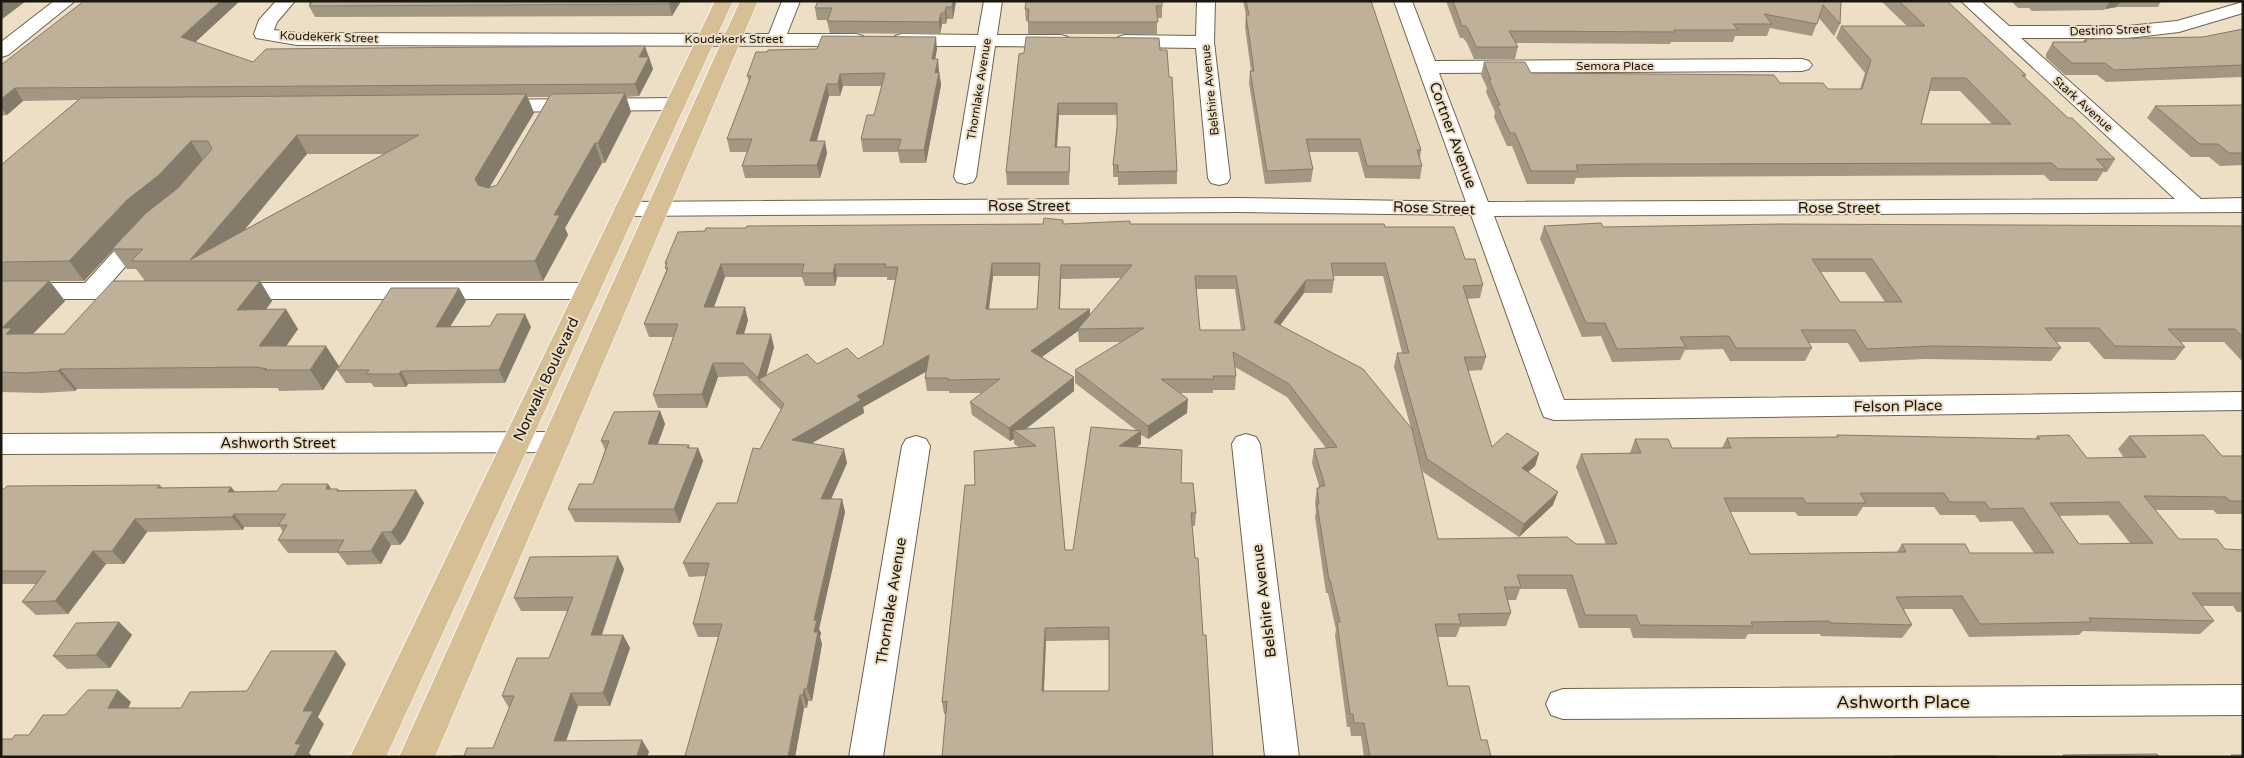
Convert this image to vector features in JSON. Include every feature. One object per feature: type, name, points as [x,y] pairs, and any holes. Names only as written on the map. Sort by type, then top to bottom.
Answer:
[{"type":"main road","name":"Norwalk Boulevard","points":[[368,757],[724,1]]},
{"type":"main road","points":[[417,757],[749,1]]},
{"type":"street","points":[[1,51],[66,1]]},
{"type":"street","name":"Koudekerk Street","points":[[286,1],[268,20],[263,34],[297,39],[1076,41]]},
{"type":"street","points":[[776,39],[791,1]]},
{"type":"street","name":"Thornlake Avenue","points":[[965,177],[993,1]]},
{"type":"street","name":"Belshire Avenue","points":[[1206,1],[1205,42],[1219,178]]},
{"type":"street","name":"Cortner Avenue","points":[[1403,1],[1554,410]]},
{"type":"street","name":"Stark Avenue","points":[[1970,1],[2196,206]]},
{"type":"street","points":[[2210,1],[2237,9]]},
{"type":"street","name":"Destino Street","points":[[2004,32],[2128,32],[2179,26],[2237,9]]},
{"type":"street","points":[[1106,41],[1205,42]]},
{"type":"street","name":"Semora Place","points":[[1428,67],[1802,65]]},
{"type":"street","points":[[475,106],[545,114],[675,104]]},
{"type":"street","name":"Rose Street","points":[[626,209],[1257,205],[1480,209],[2243,205]]},
{"type":"street","points":[[91,291],[158,220]]},
{"type":"street","points":[[1,291],[159,291]]},
{"type":"street","points":[[207,291],[587,291]]},
{"type":"street","name":"Felson Place","points":[[1554,410],[2238,406]]},
{"type":"street","name":"Ashworth Street","points":[[1,444],[555,442]]},
{"type":"street","name":"Belshire Avenue","points":[[1246,444],[1282,757]]},
{"type":"street","name":"Thornlake Avenue","points":[[866,757],[916,446]]},
{"type":"street","name":"Ashworth Place","points":[[1563,704],[2243,700]]},
{"type":"building","points":[[84,1],[221,1],[181,37],[253,62],[266,49],[645,46],[639,57],[649,57],[635,84],[15,88],[1,99],[1,65]]},
{"type":"building","points":[[313,1],[671,1],[669,4],[309,6]]},
{"type":"building","points":[[818,1],[953,1],[952,7],[946,7],[945,13],[941,13],[939,22],[827,21],[832,8],[815,8]]},
{"type":"building","points":[[1026,1],[1162,1],[1162,6],[1156,6],[1158,22],[1028,22],[1029,9],[1025,9]]},
{"type":"building","points":[[1246,1],[1371,1],[1421,150],[1417,150],[1422,166],[1367,166],[1360,139],[1306,139],[1313,169],[1267,171],[1250,71],[1254,71],[1246,15],[1249,15]]},
{"type":"building","points":[[1453,1],[1841,1],[1840,24],[1823,5],[1817,24],[1764,14],[1772,24],[1733,24],[1738,30],[1674,30],[1675,32],[1509,31],[1518,47],[1476,47],[1466,26],[1462,26]]},
{"type":"building","points":[[1899,1],[1947,1],[2026,75],[2022,75],[2068,118],[2072,118],[2115,159],[2096,159],[2106,169],[2058,169],[2052,163],[1630,164],[1576,165],[1578,171],[1531,171],[1515,133],[1510,133],[1497,105],[1500,105],[1489,80],[1491,80],[1484,62],[1525,62],[1531,73],[1774,75],[1780,83],[1823,83],[1828,89],[1862,89],[1871,60],[1841,26],[1925,26]],"holes":[[[1932,78],[1966,78],[2011,124],[1921,124]]]},
{"type":"building","points":[[2243,29],[2243,65],[2114,70],[2105,63],[2072,63],[2053,46],[2053,42],[2086,42],[2084,41],[2087,41],[2085,39],[2203,37]]},
{"type":"building","points":[[822,36],[936,37],[932,59],[938,59],[935,73],[939,72],[924,150],[898,150],[901,139],[861,139],[867,115],[874,115],[885,73],[840,74],[838,84],[827,84],[810,141],[825,141],[817,165],[742,166],[752,139],[727,139],[751,76],[747,76],[756,52],[817,49]]},
{"type":"building","points":[[1026,37],[1159,38],[1160,50],[1167,50],[1169,77],[1172,77],[1177,171],[1118,172],[1118,165],[1113,165],[1117,127],[1117,103],[1058,103],[1055,147],[1070,147],[1069,172],[1006,172],[1019,54],[1024,53]]},
{"type":"building","points":[[625,93],[598,143],[595,143],[554,215],[560,215],[535,261],[131,261],[143,249],[112,249],[146,213],[178,188],[212,149],[208,141],[191,141],[159,175],[127,200],[69,261],[1,262],[1,165],[81,98],[526,94],[475,179],[478,185],[488,188],[497,185],[551,94]],"holes":[[[297,135],[419,135],[190,260]]]},
{"type":"building","points":[[2243,105],[2243,153],[2229,153],[2218,144],[2200,144],[2155,106]]},
{"type":"building","points":[[1044,218],[1063,220],[1063,224],[1130,221],[1130,224],[1384,224],[1385,227],[1454,227],[1465,259],[1475,259],[1483,285],[1463,286],[1486,357],[1464,357],[1492,447],[1507,433],[1539,453],[1522,468],[1558,492],[1524,524],[1427,459],[1397,353],[1409,353],[1385,263],[1331,263],[1334,280],[1306,280],[1274,322],[1363,369],[1412,429],[1438,539],[1567,537],[1576,544],[1617,544],[1581,454],[1641,453],[1635,439],[1668,439],[1672,448],[1731,448],[1727,438],[1838,437],[1837,435],[2040,439],[2037,436],[2069,435],[2087,458],[2146,457],[2129,436],[2204,435],[2222,456],[2243,456],[2243,501],[2230,501],[2226,497],[2144,496],[2179,539],[2217,539],[2225,549],[2243,550],[2243,593],[2192,593],[2214,621],[2089,618],[2091,622],[1980,624],[1962,596],[1896,597],[1912,625],[1830,623],[1829,621],[1751,622],[1753,626],[1640,625],[1636,615],[1585,615],[1572,575],[1517,575],[1521,587],[1504,587],[1511,613],[1458,614],[1461,624],[1435,624],[1448,686],[1469,686],[1481,740],[1487,740],[1491,757],[1370,757],[1364,723],[1354,723],[1353,714],[1350,714],[1337,622],[1340,622],[1329,580],[1317,504],[1319,504],[1317,488],[1325,486],[1314,449],[1337,447],[1289,384],[1233,352],[1236,376],[1213,376],[1214,379],[1161,379],[1188,399],[1148,426],[1075,370],[1144,328],[1078,329],[1132,265],[1061,265],[1059,309],[1090,309],[1031,351],[1074,377],[1009,428],[970,402],[1000,379],[948,380],[948,378],[925,378],[929,355],[857,396],[861,400],[792,440],[844,449],[821,499],[842,499],[814,620],[817,620],[814,632],[818,632],[807,689],[804,689],[803,695],[800,695],[788,757],[452,757],[464,756],[467,748],[493,748],[514,696],[502,696],[517,658],[549,658],[573,597],[514,598],[530,557],[618,556],[591,635],[623,635],[603,693],[571,693],[554,741],[642,740],[637,756],[685,756],[722,624],[693,624],[709,563],[683,563],[717,503],[737,503],[753,448],[760,449],[784,404],[759,379],[807,354],[817,364],[847,348],[858,359],[883,345],[898,267],[885,267],[886,264],[835,264],[833,273],[802,273],[804,264],[721,264],[704,307],[745,307],[736,334],[771,334],[758,378],[743,363],[713,363],[702,394],[653,395],[678,324],[644,324],[668,268],[665,268],[667,263],[665,263],[678,232],[705,231],[706,228],[746,228],[747,226],[1043,224]],"holes":[[[992,263],[1040,263],[1037,309],[986,309]],[[1195,276],[1236,276],[1245,330],[1200,330]],[[1860,493],[1944,493],[1950,502],[1985,502],[1990,509],[2023,508],[2054,553],[1970,553],[1965,544],[1902,544],[1906,552],[1750,554],[1724,498],[1803,498],[1806,503],[1866,503]],[[2119,502],[2153,543],[2079,544],[2050,503]]]},
{"type":"building","points":[[1601,223],[1603,227],[1779,224],[2243,226],[2243,337],[2235,329],[2168,329],[2185,347],[2115,346],[2099,328],[2045,328],[2061,348],[1933,346],[1867,349],[1855,330],[1801,330],[1812,348],[1736,348],[1729,336],[1680,337],[1686,347],[1617,349],[1605,323],[1586,323],[1544,226]],"holes":[[[1812,259],[1872,259],[1902,302],[1840,302]]]},
{"type":"building","points":[[1,281],[49,281],[2,328],[12,328],[6,334],[64,334],[113,281],[260,281],[237,310],[286,309],[259,346],[326,346],[310,370],[265,370],[267,369],[256,367],[60,369],[58,371],[24,373],[1,372]]},
{"type":"building","points":[[391,288],[459,288],[436,327],[490,326],[497,314],[525,314],[499,370],[401,371],[399,374],[366,374],[369,370],[337,370]]},
{"type":"building","points":[[660,411],[648,444],[689,445],[687,448],[698,448],[674,509],[568,509],[579,484],[593,484],[609,441],[601,441],[614,412]]},
{"type":"building","points":[[1054,427],[1065,550],[1073,550],[1091,427],[1141,431],[1119,446],[1182,450],[1181,483],[1193,483],[1196,513],[1191,513],[1195,558],[1198,558],[1203,635],[1206,635],[1213,757],[942,757],[947,701],[942,702],[965,485],[975,485],[974,451],[1036,446],[1013,430]],"holes":[[[1109,627],[1109,691],[1042,691],[1045,628]]]},
{"type":"building","points":[[282,484],[328,484],[326,489],[338,489],[337,491],[416,490],[396,526],[391,532],[382,532],[371,551],[337,552],[344,540],[278,540],[287,525],[278,525],[286,514],[234,514],[232,517],[135,519],[112,551],[93,551],[55,601],[22,602],[46,571],[1,571],[1,489],[7,486],[160,485],[157,488],[231,487],[228,492],[277,491]]},
{"type":"building","points":[[119,622],[96,655],[53,656],[76,623]]},
{"type":"building","points":[[271,651],[336,651],[303,711],[313,711],[295,744],[301,744],[294,757],[1,757],[1,739],[12,739],[15,735],[29,735],[43,715],[65,715],[88,690],[118,690],[108,708],[181,708],[190,692],[247,691]]},
{"type":"building","points":[[2157,754],[2159,757],[2064,757],[2063,755]]},
{"type":"building","points":[[2231,755],[2243,755],[2243,757],[2233,757]]},
{"type":"building","points":[[1997,756],[1997,757],[1895,757]]}]
